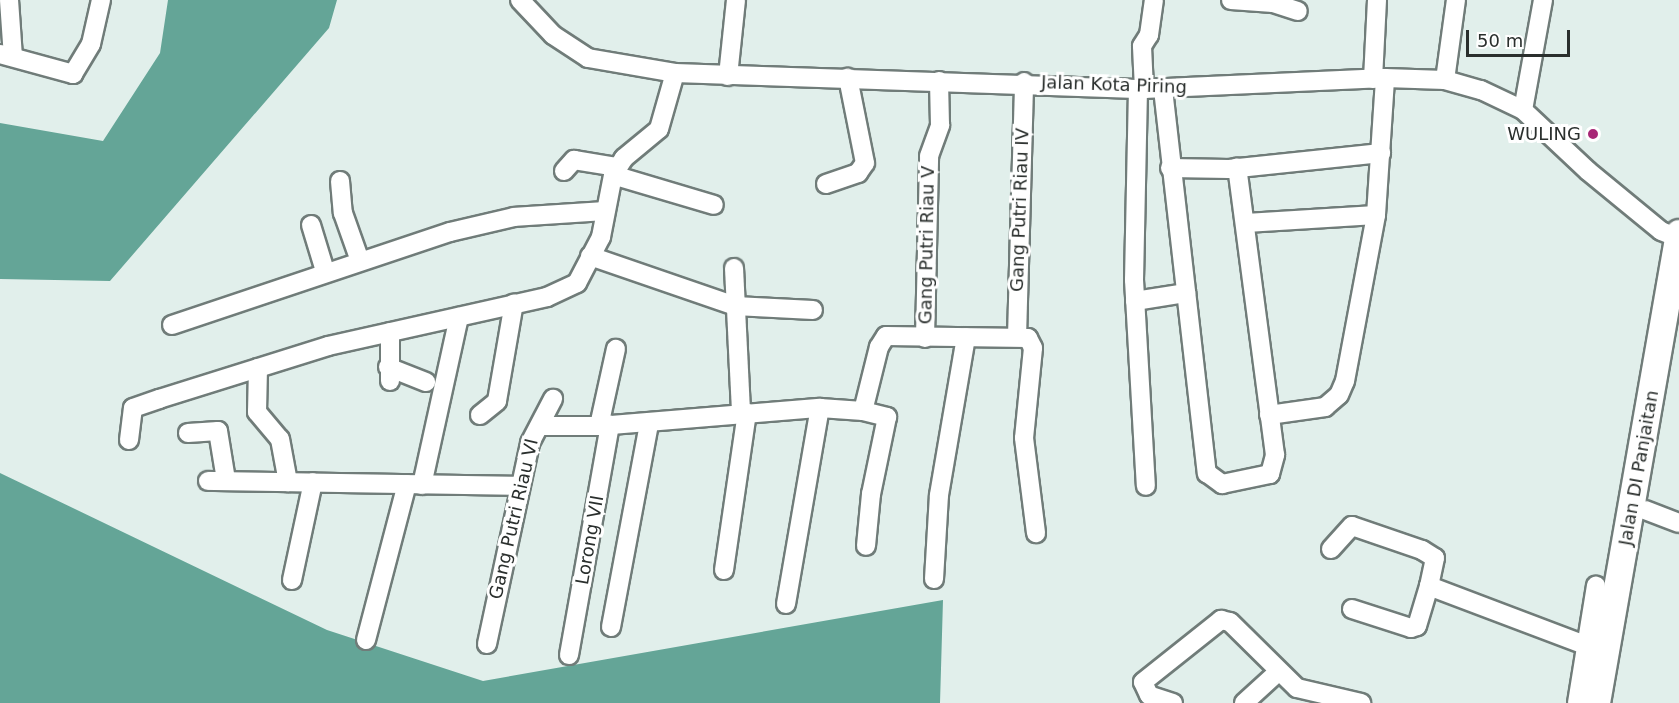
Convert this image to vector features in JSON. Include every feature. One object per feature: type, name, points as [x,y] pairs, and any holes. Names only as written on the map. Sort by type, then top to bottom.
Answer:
[{"type":"highway","name":"Jalan DI Panjaitan","points":[[1597,703],[1596,649],[1679,233]]},
{"type":"highway","name":"Jalan DI Panjaitan","points":[[1612,703],[1679,319]]},
{"type":"street","points":[[9,0],[7,55],[73,74],[91,44],[101,0]]},
{"type":"street","name":"Jalan Kota Piring","points":[[520,0],[553,35],[588,58],[675,74],[1024,82],[1141,89],[1379,78],[1445,80],[1481,90],[1523,110],[1605,185],[1661,231],[1678,238]]},
{"type":"street","points":[[728,76],[736,0]]},
{"type":"street","points":[[1146,486],[1135,301],[1142,46],[1149,35],[1154,0]]},
{"type":"street","points":[[1231,0],[1290,6]]},
{"type":"street","points":[[1269,415],[1324,406],[1339,395],[1353,351],[1376,215],[1381,153],[1377,0]]},
{"type":"street","points":[[1445,80],[1456,0]]},
{"type":"street","points":[[1523,110],[1543,0]]},
{"type":"street","points":[[129,440],[133,408],[258,368],[390,332],[561,293],[577,283],[601,237],[604,211],[615,171],[659,129],[675,74]]},
{"type":"street","points":[[826,184],[858,173],[864,163],[848,78]]},
{"type":"street","name":"Gang Putri Riau V","points":[[925,338],[929,156],[940,125],[939,81]]},
{"type":"street","name":"Gang Putri Riau IV","points":[[1017,337],[1024,82]]},
{"type":"street","points":[[1163,89],[1170,168],[1211,478],[1222,484],[1270,474],[1275,455],[1237,168]]},
{"type":"street","points":[[1170,168],[1237,168],[1381,153]]},
{"type":"street","points":[[564,171],[574,160],[615,171],[714,205]]},
{"type":"street","points":[[340,181],[343,213],[360,261]]},
{"type":"street","points":[[172,325],[263,298],[325,271],[514,218],[604,211]]},
{"type":"street","points":[[1246,223],[1376,215]]},
{"type":"street","points":[[311,225],[325,271]]},
{"type":"street","points":[[590,256],[735,306],[813,310]]},
{"type":"street","points":[[724,570],[744,413],[734,268]]},
{"type":"street","points":[[1135,301],[1186,293]]},
{"type":"street","points":[[480,416],[497,401],[514,303]]},
{"type":"street","points":[[366,640],[414,484],[459,317]]},
{"type":"street","points":[[390,332],[389,374],[426,382]]},
{"type":"street","points":[[934,579],[939,495],[966,337]]},
{"type":"street","points":[[862,411],[884,338],[1028,338],[1033,348],[1024,438],[1036,532]]},
{"type":"street","name":"Lorong VII","points":[[569,655],[616,349]]},
{"type":"street","points":[[258,368],[257,412],[280,439],[288,482]]},
{"type":"street","name":"Gang Putri Riau VI","points":[[487,644],[518,486],[530,443],[553,399]]},
{"type":"street","points":[[786,604],[820,408]]},
{"type":"street","points":[[540,426],[604,426],[820,408],[862,411],[887,417],[870,494],[866,546]]},
{"type":"street","points":[[611,627],[649,423]]},
{"type":"street","points":[[188,433],[218,430],[217,481],[518,486]]},
{"type":"street","points":[[292,580],[313,482]]},
{"type":"street","points":[[1645,510],[1679,523]]},
{"type":"street","points":[[1331,549],[1352,526],[1422,550],[1435,558],[1416,626],[1411,628],[1352,609]]},
{"type":"street","points":[[1429,586],[1596,649]]},
{"type":"street","points":[[1577,703],[1596,649],[1596,586]]},
{"type":"street","points":[[1173,703],[1149,695],[1143,682],[1221,620],[1230,622],[1277,673],[1308,694],[1360,703]]},
{"type":"street","points":[[1244,703],[1277,673]]},
{"type":"shaded area","points":[[168,0],[337,0],[329,28],[110,281],[0,279],[0,123],[103,141],[160,53]]},
{"type":"shaded area","points":[[0,473],[327,630],[483,681],[943,600],[940,703],[0,703]]},
{"type":"place","name":"WULING","points":[[1593,134]]}]
